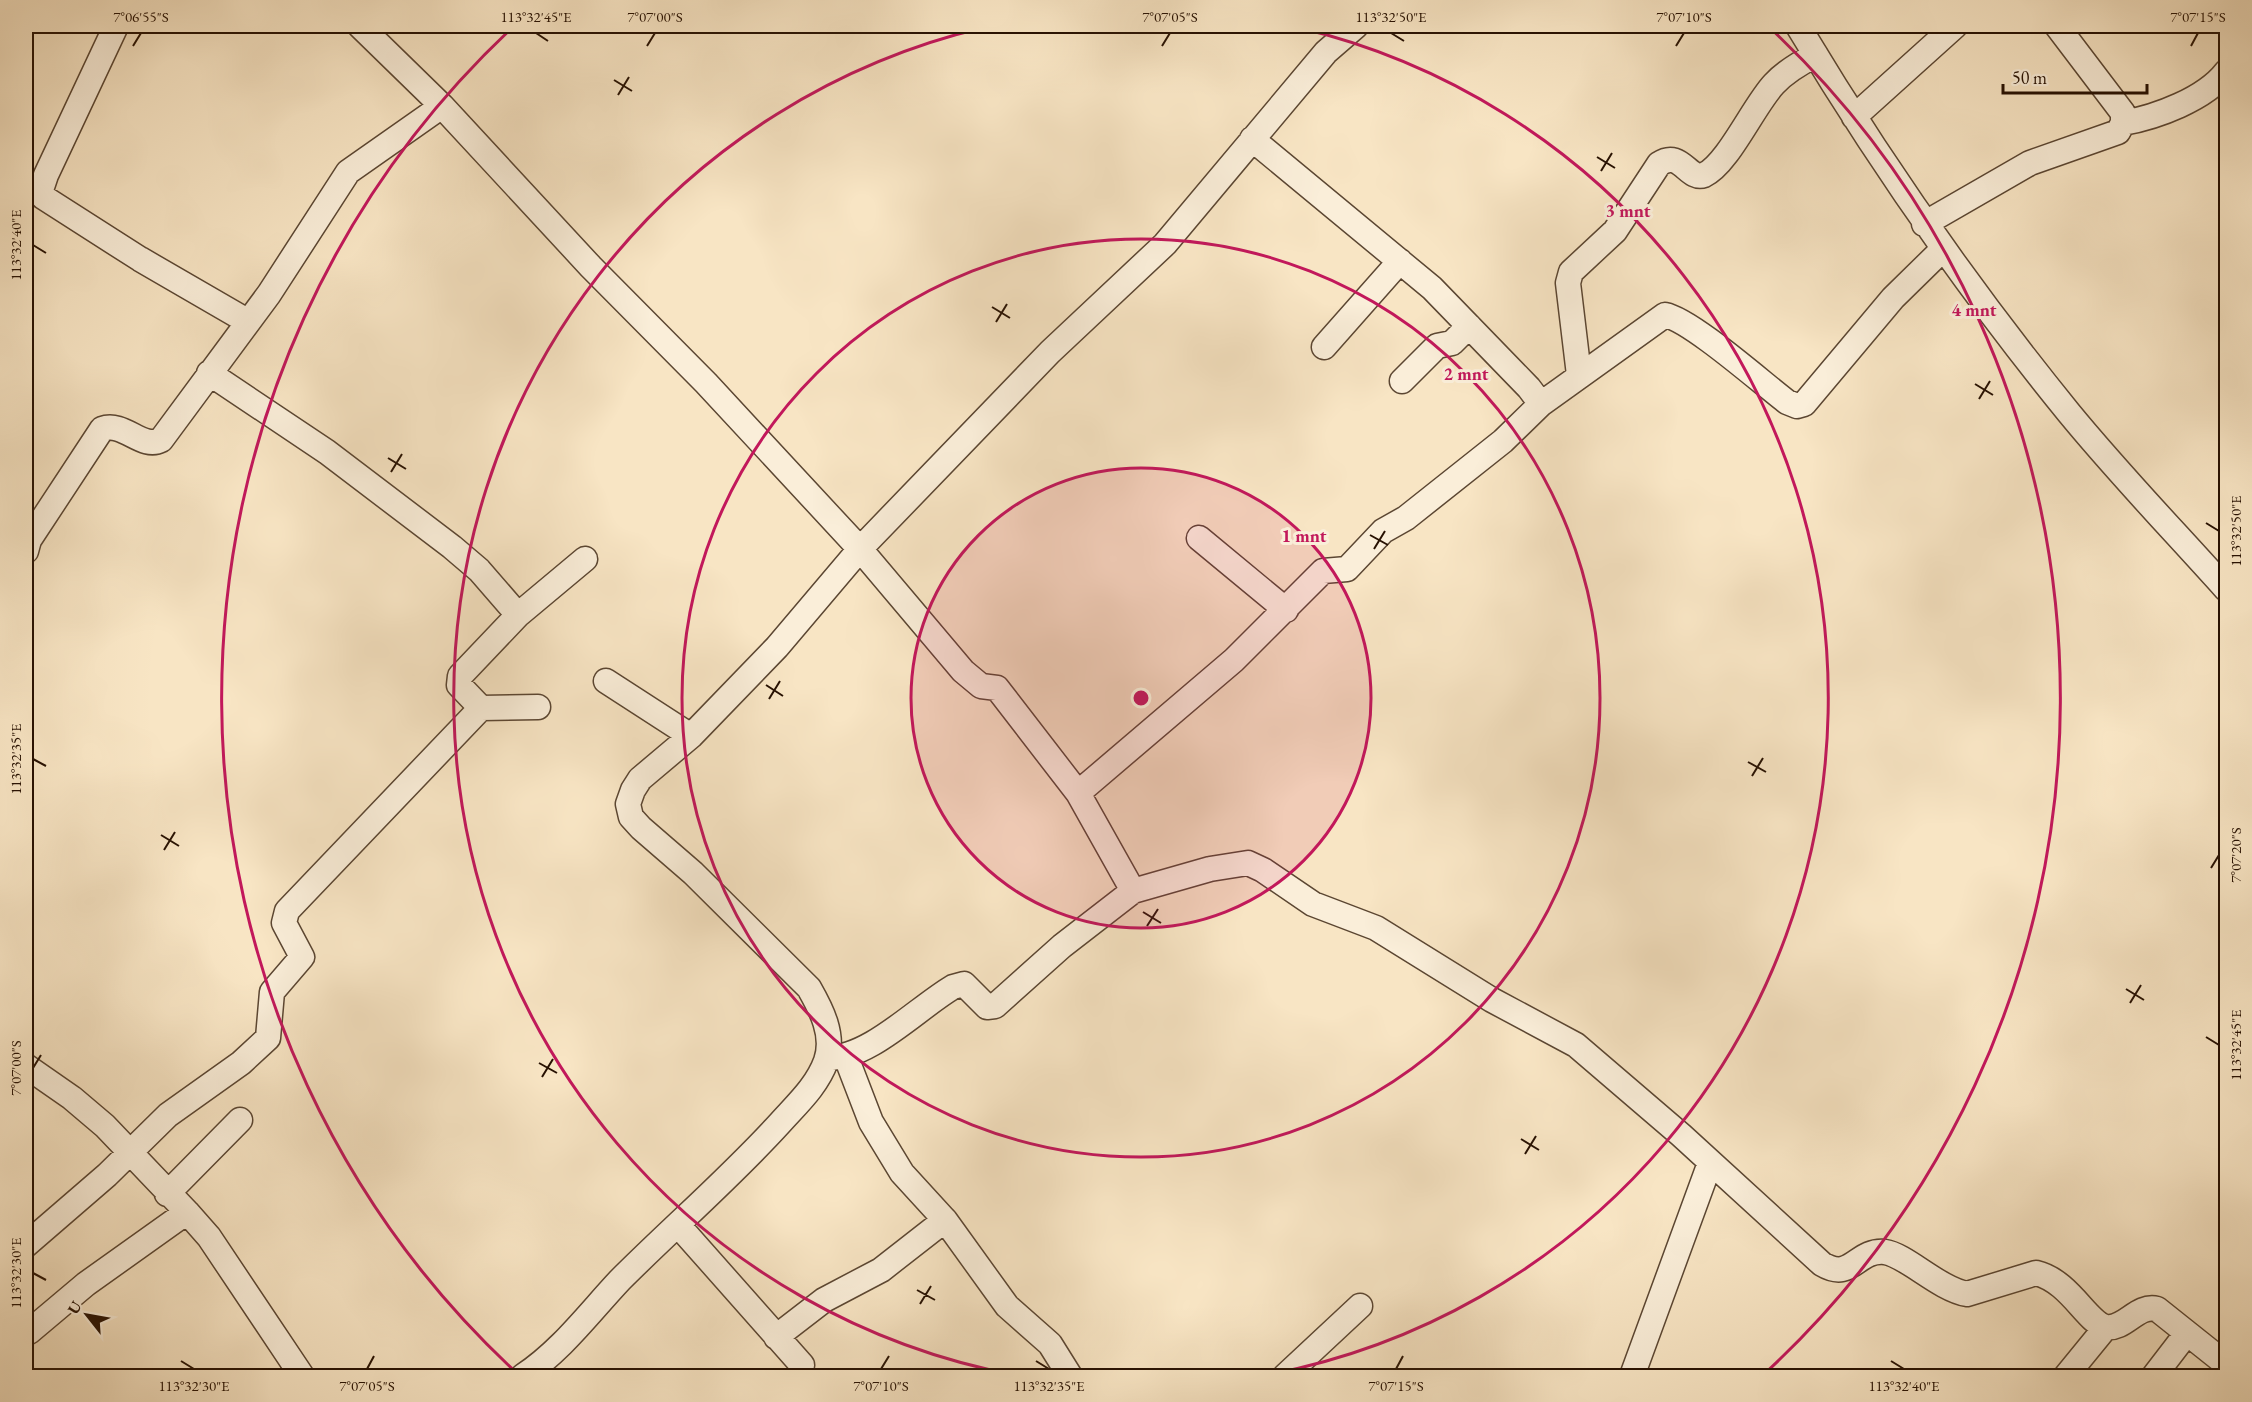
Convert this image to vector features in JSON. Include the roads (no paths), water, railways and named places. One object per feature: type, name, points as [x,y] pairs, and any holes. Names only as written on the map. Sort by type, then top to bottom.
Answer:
[{"type":"street","points":[[116,26],[46,175],[41,190],[43,197],[140,260],[247,321]]},
{"type":"street","points":[[360,26],[442,106],[591,267],[706,383],[860,549],[963,671],[981,687],[997,688],[1078,793],[1133,891]]},
{"type":"street","points":[[1070,1377],[1050,1344],[1007,1306],[945,1220],[902,1173],[885,1148],[837,1058],[820,1007],[809,988],[631,817],[628,804],[640,779],[691,736],[777,647],[860,549],[1050,352],[1165,244],[1326,52],[1356,26]]},
{"type":"street","points":[[1798,26],[1854,117],[1943,249],[2069,413],[2226,589]]},
{"type":"street","points":[[1854,117],[1955,26]]},
{"type":"street","points":[[1924,224],[2030,162],[2118,132],[2123,123],[2123,113],[2056,26]]},
{"type":"street","points":[[1580,375],[1568,283],[1571,272],[1615,231],[1659,164],[1668,159],[1675,160],[1697,175],[1704,175],[1724,157],[1773,85],[1790,69],[1816,55]]},
{"type":"street","points":[[2123,123],[2152,117],[2208,90],[2226,72]]},
{"type":"street","points":[[26,551],[29,540],[102,429],[118,427],[154,443],[161,440],[269,294],[348,172],[442,106]]},
{"type":"street","points":[[1252,139],[1432,288],[1529,387],[1540,404]]},
{"type":"street","points":[[1078,793],[1234,660],[1323,571],[1347,569],[1383,531],[1406,518],[1503,441],[1540,404],[1665,315],[1673,317],[1709,341],[1787,402],[1797,406],[1804,404],[1893,298],[1943,249]]},
{"type":"street","points":[[1324,347],[1400,261]]},
{"type":"street","points":[[1402,381],[1437,346],[1452,343],[1469,326]]},
{"type":"street","points":[[209,373],[327,452],[452,547],[479,570],[518,615]]},
{"type":"street","points":[[1199,538],[1286,610]]},
{"type":"street","points":[[481,708],[463,690],[458,680],[464,671],[518,615],[585,559]]},
{"type":"street","points":[[606,681],[691,736]]},
{"type":"street","points":[[26,1245],[131,1152],[168,1114],[241,1063],[268,1038],[272,992],[302,957],[284,922],[287,911],[481,708],[538,706]]},
{"type":"street","points":[[523,1377],[572,1333],[620,1280],[743,1164],[837,1058],[870,1045],[953,987],[964,984],[987,1007],[995,1006],[1062,946],[1133,891],[1237,863],[1248,863],[1263,870],[1313,904],[1376,928],[1492,1000],[1576,1045],[1822,1264],[1833,1270],[1842,1271],[1876,1252],[1888,1252],[1930,1278],[1967,1294],[2036,1274],[2046,1276],[2068,1290],[2098,1323],[2106,1327],[2117,1325],[2151,1308],[2157,1309],[2226,1364]]},
{"type":"street","points":[[26,1066],[72,1098],[131,1152],[167,1194],[187,1212],[209,1237],[302,1377]]},
{"type":"street","points":[[167,1194],[240,1120]]},
{"type":"street","points":[[1632,1377],[1710,1163]]},
{"type":"street","points":[[27,1331],[86,1284],[187,1212]]},
{"type":"street","points":[[776,1337],[817,1304],[881,1270],[945,1220]]},
{"type":"street","points":[[678,1225],[802,1365]]},
{"type":"street","points":[[1285,1377],[1360,1306]]},
{"type":"street","points":[[2066,1377],[2106,1327]]},
{"type":"street","points":[[2154,1377],[2187,1333]]}]
